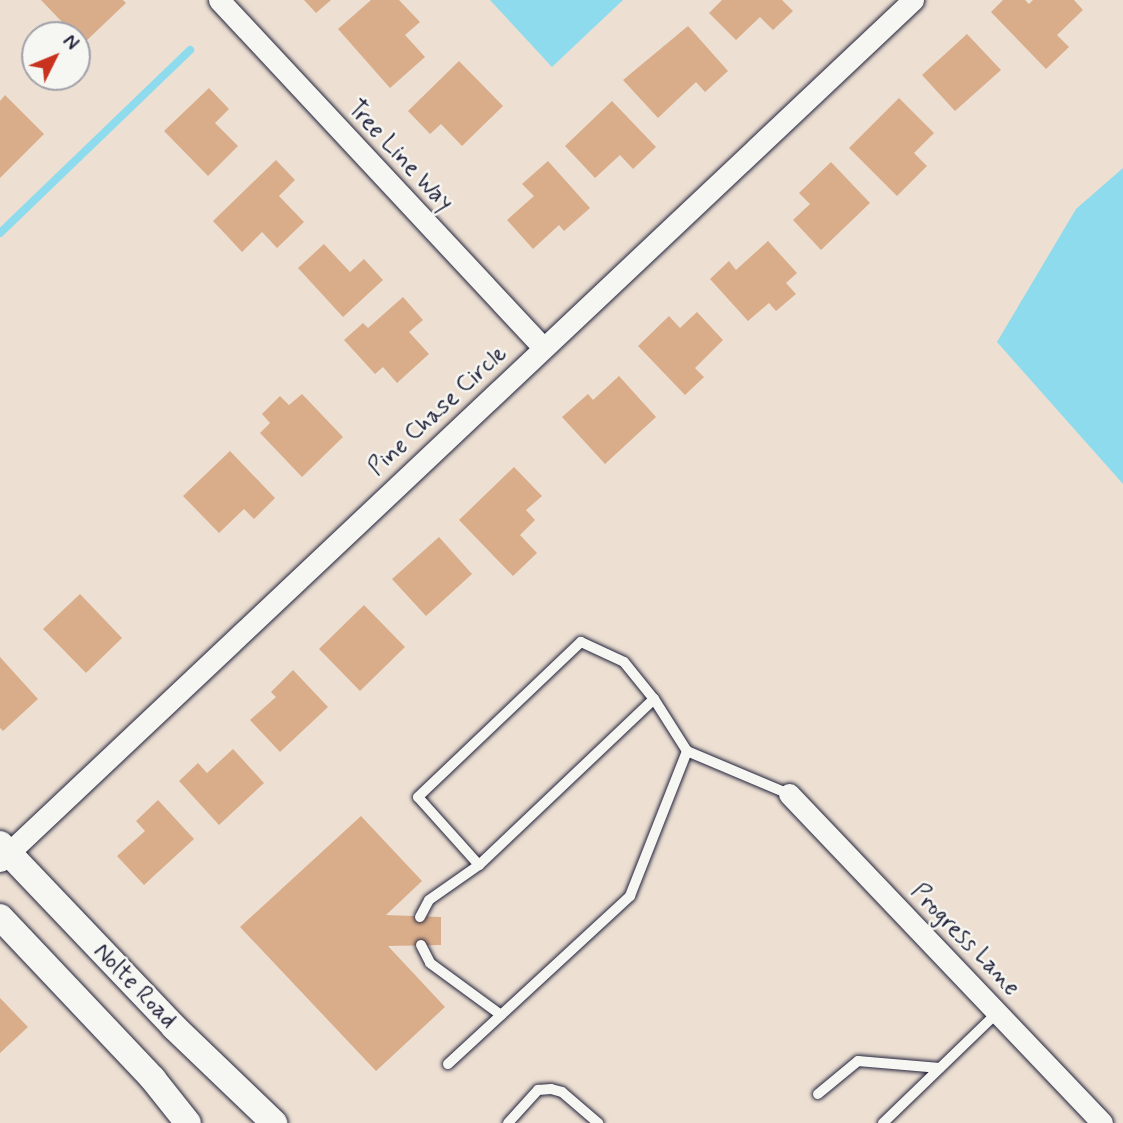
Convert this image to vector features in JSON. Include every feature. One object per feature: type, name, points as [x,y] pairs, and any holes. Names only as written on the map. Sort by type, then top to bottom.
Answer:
[{"type":"street","name":"Tree Line Way","points":[[219,0],[543,347]]},
{"type":"street","name":"Pine Chase Circle","points":[[2,852],[913,0]]},
{"type":"street","name":"Progress Lane","points":[[789,794],[1102,1123]]},
{"type":"street","name":"Nolte Road","points":[[2,852],[174,1027],[274,1123]]},
{"type":"street","name":"Nolte Road","points":[[0,917],[153,1079],[188,1123]]},
{"type":"lane","points":[[479,865],[418,797],[581,642],[624,662],[654,699],[687,751],[789,794]]},
{"type":"lane","points":[[421,917],[429,900],[479,865],[654,699]]},
{"type":"lane","points":[[448,1064],[630,896],[687,751]]},
{"type":"lane","points":[[421,945],[430,963],[501,1015]]},
{"type":"lane","points":[[883,1123],[997,1013]]},
{"type":"lane","points":[[818,1094],[858,1061],[940,1068]]},
{"type":"lane","points":[[508,1123],[538,1090],[551,1089],[571,1098],[598,1123]]},
{"type":"water","points":[[490,0],[623,0],[552,67]]},
{"type":"water","points":[[1123,168],[1123,484],[997,342],[1076,209]]},
{"type":"building","points":[[41,0],[123,0],[126,3],[91,36],[91,21],[61,21]]},
{"type":"building","points":[[304,0],[331,0],[316,13]]},
{"type":"building","points":[[371,0],[399,0],[420,22],[405,35],[425,57],[390,88],[338,29]]},
{"type":"building","points":[[722,0],[782,0],[793,11],[773,30],[760,17],[736,40],[709,13]]},
{"type":"building","points":[[1003,0],[1025,0],[1029,4],[1033,0],[1074,0],[1083,10],[1057,35],[1069,47],[1046,69],[991,12]]},
{"type":"building","points":[[688,26],[728,71],[705,92],[696,82],[658,118],[623,80]]},
{"type":"building","points":[[967,34],[1001,70],[955,111],[922,75]]},
{"type":"building","points":[[459,61],[503,106],[462,146],[441,124],[430,134],[408,111]]},
{"type":"building","points":[[209,88],[229,109],[215,123],[238,146],[208,176],[164,131]]},
{"type":"building","points":[[5,95],[44,134],[0,178],[0,101]]},
{"type":"building","points":[[899,98],[934,133],[914,153],[927,166],[897,196],[849,148]]},
{"type":"building","points":[[612,101],[656,147],[633,169],[620,155],[595,178],[565,146]]},
{"type":"building","points":[[276,160],[295,180],[279,196],[304,222],[277,248],[262,232],[242,252],[213,221]]},
{"type":"building","points":[[548,161],[590,208],[564,231],[559,225],[533,249],[507,220],[534,196],[522,184]]},
{"type":"building","points":[[831,162],[870,203],[821,250],[793,220],[810,204],[799,193]]},
{"type":"building","points":[[768,241],[797,273],[786,283],[796,294],[776,311],[769,303],[748,321],[710,279],[729,261],[736,270]]},
{"type":"building","points":[[324,244],[350,272],[364,259],[383,280],[343,317],[298,268]]},
{"type":"building","points":[[403,297],[423,320],[409,332],[429,354],[397,383],[383,367],[375,374],[344,340],[363,323],[368,328]]},
{"type":"building","points":[[697,312],[723,340],[695,368],[704,377],[685,395],[638,346],[669,316],[680,328]]},
{"type":"building","points":[[619,376],[656,417],[605,464],[562,417],[588,394],[593,400]]},
{"type":"building","points":[[302,394],[343,437],[302,477],[260,433],[270,423],[262,414],[280,396],[289,405]]},
{"type":"building","points":[[230,451],[275,498],[254,519],[244,509],[219,533],[183,496]]},
{"type":"building","points":[[514,467],[542,496],[526,510],[535,520],[520,535],[537,553],[513,576],[459,520]]},
{"type":"building","points":[[439,537],[472,574],[426,616],[392,579]]},
{"type":"building","points":[[80,594],[122,638],[86,673],[43,629]]},
{"type":"building","points":[[364,605],[405,647],[360,691],[319,649]]},
{"type":"building","points":[[0,657],[38,699],[3,731],[0,728]]},
{"type":"building","points":[[293,670],[328,707],[280,752],[250,720],[276,697],[271,692]]},
{"type":"building","points":[[233,749],[264,783],[219,825],[179,781],[198,763],[207,773]]},
{"type":"building","points":[[158,800],[194,839],[144,885],[117,856],[145,831],[136,821]]},
{"type":"building","points":[[361,816],[422,881],[386,915],[441,917],[441,945],[388,946],[445,1007],[376,1071],[240,927]]},
{"type":"building","points":[[0,998],[28,1027],[0,1053]]},
{"type":"waterway","points":[[0,233],[190,50]]}]
